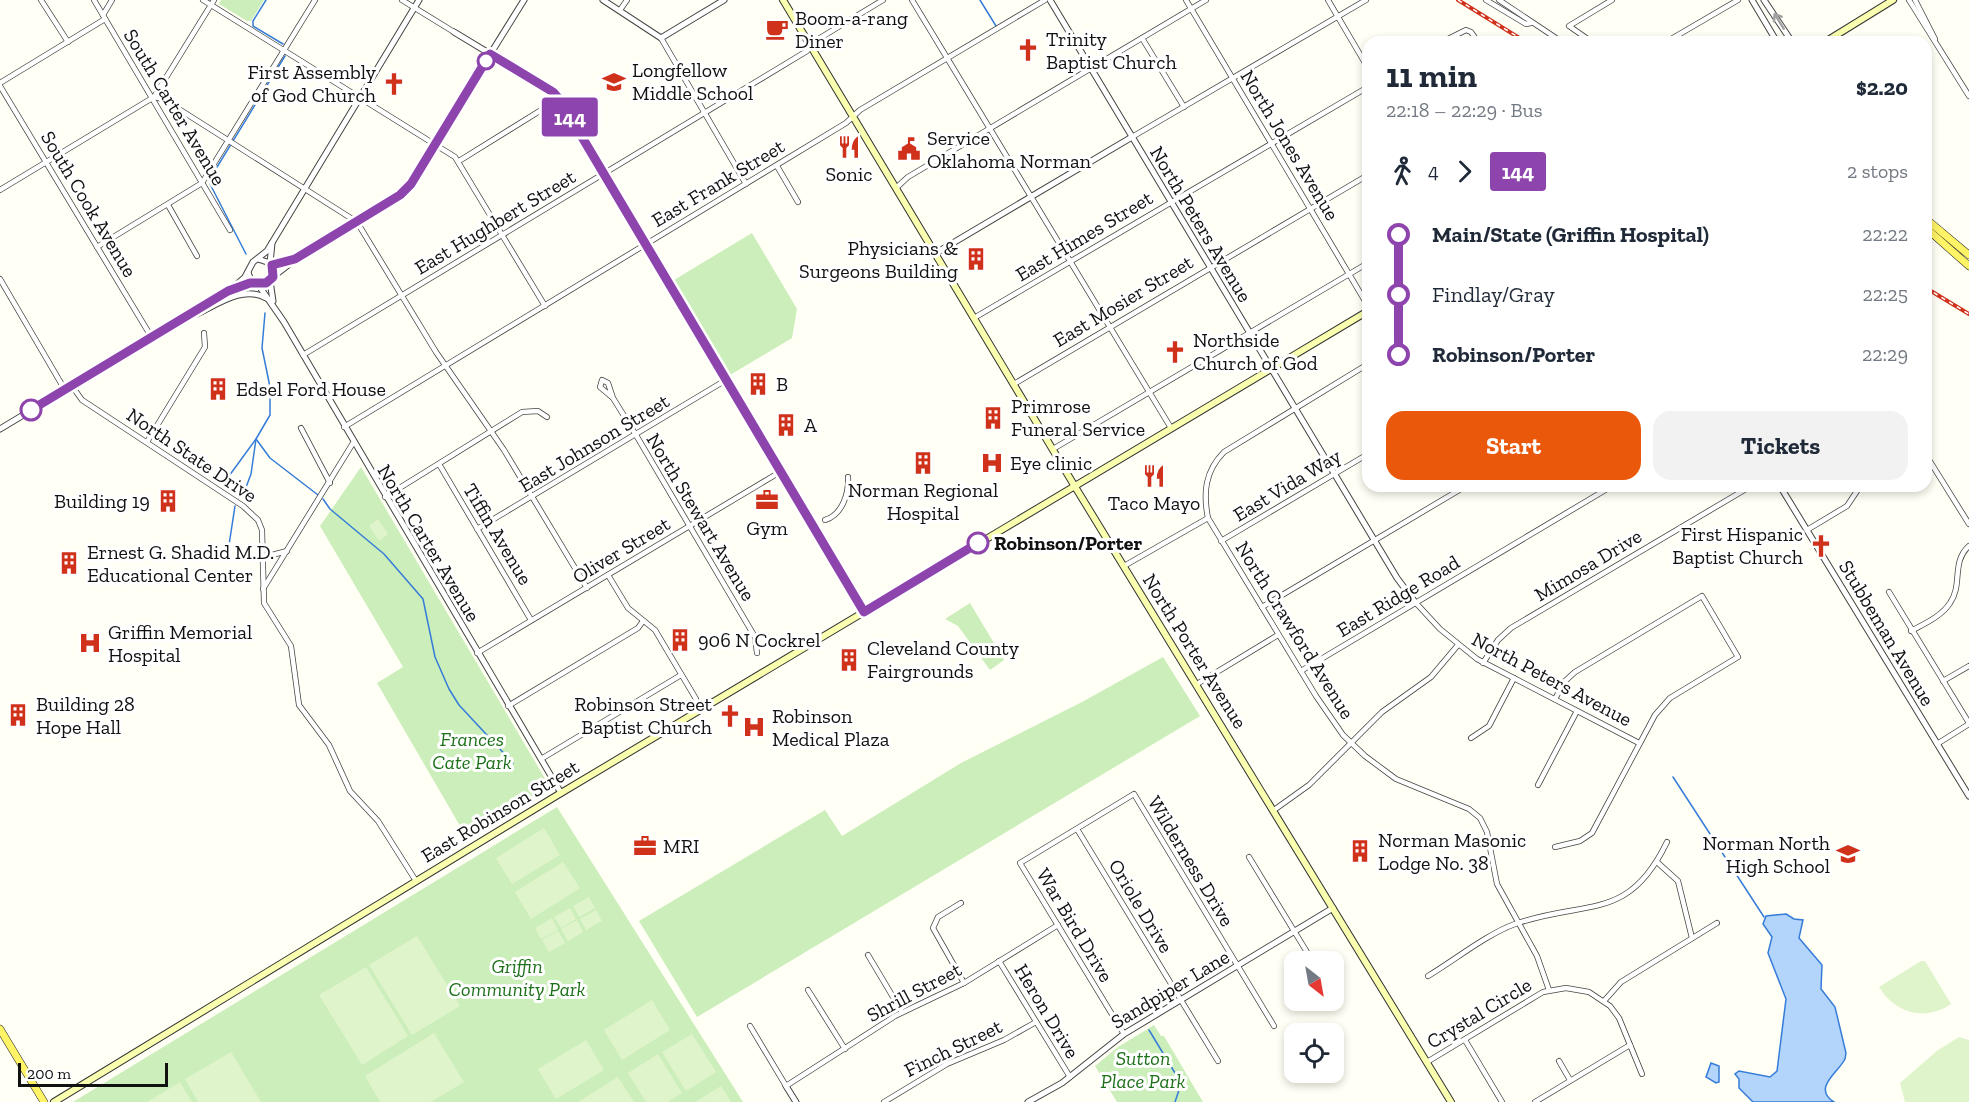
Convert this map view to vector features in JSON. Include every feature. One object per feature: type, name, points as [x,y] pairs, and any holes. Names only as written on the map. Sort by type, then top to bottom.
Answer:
[{"type":"main road","name":"North Porter Avenue","points":[[783,0],[1074,485],[1451,1102]]},
{"type":"main road","points":[[1835,36],[1893,0]]},
{"type":"main road","points":[[1932,224],[1969,255]]},
{"type":"main road","points":[[1932,233],[1969,266]]},
{"type":"main road","name":"East Robinson Street","points":[[54,1102],[416,881],[1362,315]]},
{"type":"main road","points":[[0,1029],[44,1102]]},
{"type":"street","points":[[41,0],[68,42]]},
{"type":"street","name":"South Carter Avenue","points":[[94,0],[154,97],[230,230]]},
{"type":"street","points":[[0,85],[104,17],[112,0]]},
{"type":"street","points":[[203,0],[212,2],[459,161],[545,306]]},
{"type":"street","points":[[97,247],[202,183],[315,0]]},
{"type":"street","points":[[402,0],[559,99],[864,612]]},
{"type":"street","points":[[0,429],[228,291],[248,272],[256,260],[267,251],[304,186],[419,0]]},
{"type":"street","points":[[228,291],[271,279],[295,259],[400,195],[411,184],[524,0]]},
{"type":"street","points":[[603,0],[661,38],[747,184]]},
{"type":"street","points":[[620,10],[627,0]]},
{"type":"street","points":[[661,38],[724,0]]},
{"type":"street","name":"East Hughbert Street","points":[[303,355],[807,51],[811,46],[884,0]]},
{"type":"street","points":[[912,0],[1171,428]]},
{"type":"street","name":"East Frank Street","points":[[344,427],[777,166],[853,116],[1044,0]]},
{"type":"street","name":"North Peters Avenue","points":[[1050,0],[1293,408],[1415,602],[1458,645],[1483,663],[1639,743]]},
{"type":"street","name":"North Jones Avenue","points":[[1186,0],[1362,296]]},
{"type":"street","points":[[896,188],[908,177],[1206,0]]},
{"type":"street","points":[[1328,0],[1362,58]]},
{"type":"street","points":[[936,253],[1366,0]]},
{"type":"street","points":[[1486,0],[1526,24],[1531,23],[1552,36]]},
{"type":"street","points":[[1499,0],[1530,18],[1531,23]]},
{"type":"street","points":[[1583,36],[1569,26],[1612,0]]},
{"type":"street","points":[[1676,36],[1738,0]]},
{"type":"street","points":[[1752,0],[1773,36]]},
{"type":"street","points":[[1764,0],[1788,36]]},
{"type":"street","points":[[1909,0],[1969,96]]},
{"type":"street","points":[[1915,0],[1933,30],[1936,41]]},
{"type":"street","points":[[0,190],[154,97],[212,2]]},
{"type":"street","points":[[1452,36],[1463,30],[1473,33],[1475,36]]},
{"type":"street","points":[[1142,38],[1184,107]]},
{"type":"street","name":"South Cook Avenue","points":[[0,85],[153,338]]},
{"type":"street","name":"East Himes Street","points":[[974,318],[1362,90]]},
{"type":"street","points":[[154,97],[163,99],[304,186],[357,222],[446,365],[534,498],[587,588]]},
{"type":"street","points":[[459,161],[559,99]]},
{"type":"street","points":[[777,166],[798,202]]},
{"type":"street","name":"East Mosier Street","points":[[1014,384],[1362,179]]},
{"type":"street","points":[[168,205],[197,256]]},
{"type":"street","points":[[271,279],[273,238]]},
{"type":"street","points":[[256,260],[271,264],[295,259]]},
{"type":"street","points":[[1053,449],[1362,266]]},
{"type":"street","points":[[248,272],[256,283]]},
{"type":"street","points":[[0,279],[65,390]]},
{"type":"street","name":"North Carter Avenue","points":[[271,279],[274,306]]},
{"type":"street","name":"North Carter Avenue","points":[[256,283],[274,306],[561,794]]},
{"type":"street","points":[[174,325],[240,294],[257,294],[270,300]]},
{"type":"street","points":[[147,442],[205,346],[204,333]]},
{"type":"street","points":[[1124,567],[1208,518],[1206,487],[1212,468],[1219,456],[1236,442],[1362,368]]},
{"type":"street","name":"East Johnson Street","points":[[477,529],[534,498],[726,380]]},
{"type":"street","name":"North State Drive","points":[[72,386],[82,400],[252,514],[260,524],[264,548],[263,589],[268,612],[291,646],[294,691],[301,711],[329,745],[350,791],[378,821],[416,881]]},
{"type":"street","name":"North Stewart Avenue","points":[[613,399],[755,637],[757,653]]},
{"type":"street","points":[[385,497],[525,411],[537,411],[547,417]]},
{"type":"street","points":[[301,428],[330,483]]},
{"type":"street","points":[[263,589],[353,443]]},
{"type":"street","name":"East Vida Way","points":[[1221,541],[1362,458]]},
{"type":"street","name":"Tiffin Avenue","points":[[439,464],[531,620]]},
{"type":"street","points":[[1932,464],[1969,524]]},
{"type":"street","name":"Oliver Street","points":[[477,653],[780,472]]},
{"type":"street","points":[[825,520],[837,514],[843,505],[848,477]]},
{"type":"street","points":[[1262,608],[1456,492]]},
{"type":"street","name":"East Ridge Road","points":[[1301,671],[1602,492]]},
{"type":"street","name":"Mimosa Drive","points":[[1483,663],[1498,640],[1511,628],[1741,492]]},
{"type":"street","name":"Stubbeman Avenue","points":[[1784,492],[1969,796]]},
{"type":"street","points":[[1807,530],[1847,506],[1856,492]]},
{"type":"street","name":"North Crawford Avenue","points":[[1208,518],[1328,715],[1350,742],[1396,779],[1477,815],[1485,827],[1497,884],[1537,956],[1550,990]]},
{"type":"street","points":[[1911,631],[1941,613],[1950,603],[1955,592],[1958,562],[1969,546]]},
{"type":"street","points":[[264,548],[272,555],[289,550]]},
{"type":"street","points":[[609,575],[628,608],[655,630],[696,699]]},
{"type":"street","points":[[1889,592],[1969,724],[1937,744]]},
{"type":"street","points":[[1555,699],[1570,676],[1701,596],[1738,657],[1666,700],[1639,743],[1592,833],[1580,841],[1555,847]]},
{"type":"street","points":[[508,706],[638,628],[643,621]]},
{"type":"street","points":[[1197,684],[1278,635]]},
{"type":"street","points":[[1274,810],[1309,785],[1350,742],[1390,706],[1435,674],[1458,645]]},
{"type":"street","points":[[1943,681],[1969,666]]},
{"type":"street","points":[[541,759],[681,675]]},
{"type":"street","points":[[1471,738],[1482,733],[1489,726],[1514,678]]},
{"type":"street","points":[[1538,785],[1577,711]]},
{"type":"street","name":"Wilderness Drive","points":[[1020,863],[1134,794],[1274,1026]]},
{"type":"street","name":"Oriole Drive","points":[[1077,829],[1218,1061]]},
{"type":"street","points":[[1428,976],[1518,923],[1617,899],[1636,888],[1658,863],[1667,842]]},
{"type":"street","points":[[1249,856],[1306,951]]},
{"type":"street","name":"War Bird Drive","points":[[1020,863],[1124,1034]]},
{"type":"street","points":[[1658,863],[1678,881],[1692,938]]},
{"type":"street","points":[[961,903],[938,916],[933,928],[964,983]]},
{"type":"street","name":"Sandpiper Lane","points":[[1031,1101],[1070,1077],[1124,1034],[1333,908]]},
{"type":"street","points":[[1604,1001],[1621,982],[1717,923]]},
{"type":"street","name":"Shrill Street","points":[[786,1086],[902,1012],[964,983],[1058,926]]},
{"type":"street","points":[[868,955],[902,1012]]},
{"type":"street","name":"Heron Drive","points":[[999,961],[1070,1077]]},
{"type":"street","name":"Crystal Circle","points":[[1427,1062],[1550,990],[1581,989],[1604,1001],[1619,1018],[1642,1074]]},
{"type":"street","points":[[808,990],[844,1049]]},
{"type":"street","name":"Finch Street","points":[[884,1102],[946,1064],[1004,1040],[1036,1022]]},
{"type":"street","points":[[750,1026],[796,1102]]},
{"type":"street","points":[[1465,1040],[1502,1102]]},
{"type":"street","points":[[1535,1102],[1630,1045]]},
{"type":"street","points":[[1559,1061],[1570,1080]]},
{"type":"green space","points":[[221,0],[264,0],[251,21],[247,21],[219,4]]},
{"type":"green space","points":[[752,233],[797,309],[792,338],[730,375],[674,280]]},
{"type":"green space","name":"Frances Cate Park","points":[[361,467],[550,787],[467,838],[377,683],[403,667],[320,526]]},
{"type":"green space","points":[[378,519],[388,534],[379,541],[369,526]]},
{"type":"green space","points":[[970,603],[1004,660],[990,670],[958,626],[945,619]]},
{"type":"green space","points":[[1163,657],[1200,716],[697,1017],[639,921],[825,810],[842,836],[961,763],[1082,702]]},
{"type":"green space","name":"Griffin Community Park","points":[[557,807],[743,1102],[73,1102]]},
{"type":"green space","points":[[544,828],[560,855],[512,884],[496,858]]},
{"type":"green space","points":[[563,862],[580,888],[531,919],[515,892]]},
{"type":"green space","points":[[589,897],[595,908],[579,917],[573,906]]},
{"type":"green space","points":[[570,908],[576,919],[561,928],[554,917]]},
{"type":"green space","points":[[596,910],[602,921],[586,930],[580,919]]},
{"type":"green space","points":[[552,918],[558,930],[541,939],[535,928]]},
{"type":"green space","points":[[577,920],[583,932],[568,941],[561,929]]},
{"type":"green space","points":[[558,931],[565,943],[549,952],[542,940]]},
{"type":"green space","points":[[417,936],[460,1006],[412,1035],[369,965]]},
{"type":"green space","points":[[1921,961],[1925,961],[1951,1004],[1931,1013],[1902,1009],[1893,1003],[1879,987]]},
{"type":"green space","points":[[366,967],[408,1036],[362,1065],[319,995]]},
{"type":"green space","points":[[652,1000],[670,1030],[622,1060],[604,1030]]},
{"type":"green space","name":"Sutton Place Park","points":[[1154,1025],[1161,1036],[1164,1036],[1203,1102],[1117,1102],[1095,1066],[1118,1047]]},
{"type":"green space","points":[[434,1033],[464,1082],[431,1102],[380,1102],[365,1076]]},
{"type":"green space","points":[[692,1034],[716,1072],[686,1091],[662,1052]]},
{"type":"green space","points":[[1959,1037],[1969,1040],[1969,1102],[1905,1102],[1900,1083],[1938,1050]]},
{"type":"green space","points":[[586,1040],[604,1070],[556,1099],[538,1069]]},
{"type":"green space","points":[[231,1052],[261,1102],[198,1102],[185,1079]]},
{"type":"green space","points":[[658,1054],[682,1093],[667,1102],[646,1102],[628,1073]]},
{"type":"green space","points":[[618,1077],[634,1102],[578,1102]]},
{"type":"green space","points":[[180,1082],[192,1102],[147,1102]]},
{"type":"green space","points":[[721,1086],[731,1102],[695,1102]]},
{"type":"water","points":[[1786,914],[1794,919],[1803,920],[1799,938],[1822,965],[1821,989],[1835,1007],[1846,1053],[1842,1064],[1826,1086],[1825,1091],[1828,1097],[1834,1102],[1753,1102],[1739,1088],[1739,1079],[1735,1074],[1739,1071],[1770,1077],[1777,1071],[1786,999],[1768,953],[1772,937],[1763,924],[1766,916]]},
{"type":"water","points":[[1711,1063],[1719,1066],[1719,1082],[1716,1083],[1706,1077]]},
{"type":"waterway","points":[[266,0],[253,21],[253,26],[283,44]]},
{"type":"waterway","points":[[980,0],[996,26]]},
{"type":"waterway","points":[[246,254],[210,184],[214,172],[285,56]]},
{"type":"waterway","points":[[239,498],[251,474],[256,439],[270,415],[270,387],[262,348],[265,313]]},
{"type":"waterway","points":[[229,476],[256,439],[270,458],[318,495]]},
{"type":"waterway","points":[[323,499],[330,509],[384,554],[423,599],[435,657],[449,689],[459,705],[513,763]]},
{"type":"waterway","points":[[229,545],[235,506]]},
{"type":"waterway","points":[[1673,777],[1764,917]]},
{"type":"waterway","points":[[1149,1030],[1178,1078],[1180,1087],[1175,1102]]},
{"type":"railway","points":[[1458,0],[1516,36]]},
{"type":"railway","points":[[1932,292],[1969,314]]},
{"type":"bus line","name":"144","points":[[31,410],[228,291],[250,283],[262,284],[270,281],[274,273],[272,265],[295,259],[400,195],[411,184],[490,54],[553,92],[560,100],[864,612],[978,543]]},
{"type":"place","name":"Boom-a-rang Diner","points":[[777,29]]},
{"type":"place","name":"Trinity Baptist Church","points":[[1028,50]]},
{"type":"place","name":"Longfellow Middle School","points":[[614,82]]},
{"type":"place","name":"First Assembly of God Church","points":[[394,84]]},
{"type":"place","name":"Sonic","points":[[849,147]]},
{"type":"place","name":"Service Oklahoma Norman","points":[[909,149]]},
{"type":"place","name":"Physicians & Surgeons Building","points":[[976,259]]},
{"type":"place","name":"Northside Church of God","points":[[1175,352]]},
{"type":"place","name":"B","points":[[758,384]]},
{"type":"place","name":"Edsel Ford House","points":[[218,389]]},
{"type":"place","name":"Primrose Funeral Service","points":[[993,418]]},
{"type":"place","name":"A","points":[[786,425]]},
{"type":"place","name":"Norman Regional Hospital","points":[[923,463]]},
{"type":"place","name":"Eye clinic","points":[[992,463]]},
{"type":"place","name":"Taco Mayo","points":[[1154,476]]},
{"type":"place","name":"Gym","points":[[767,500]]},
{"type":"place","name":"Building 19","points":[[168,501]]},
{"type":"place","name":"Robinson/Porter","points":[[978,543]]},
{"type":"place","name":"First Hispanic Baptist Church","points":[[1821,546]]},
{"type":"place","name":"Ernest G. Shadid M.D. Educational Center","points":[[69,563]]},
{"type":"place","name":"906 N Cockrel","points":[[680,640]]},
{"type":"place","name":"Griffin Memorial Hospital","points":[[90,643]]},
{"type":"place","name":"Cleveland County Fairgrounds","points":[[849,660]]},
{"type":"place","name":"Building 28 Hope Hall","points":[[18,715]]},
{"type":"place","name":"Robinson Street Baptist Church","points":[[730,716]]},
{"type":"place","name":"Robinson Medical Plaza","points":[[754,727]]},
{"type":"place","name":"MRI","points":[[645,846]]},
{"type":"place","name":"Norman Masonic Lodge No. 38","points":[[1360,851]]},
{"type":"place","name":"Norman North High School","points":[[1848,854]]}]
